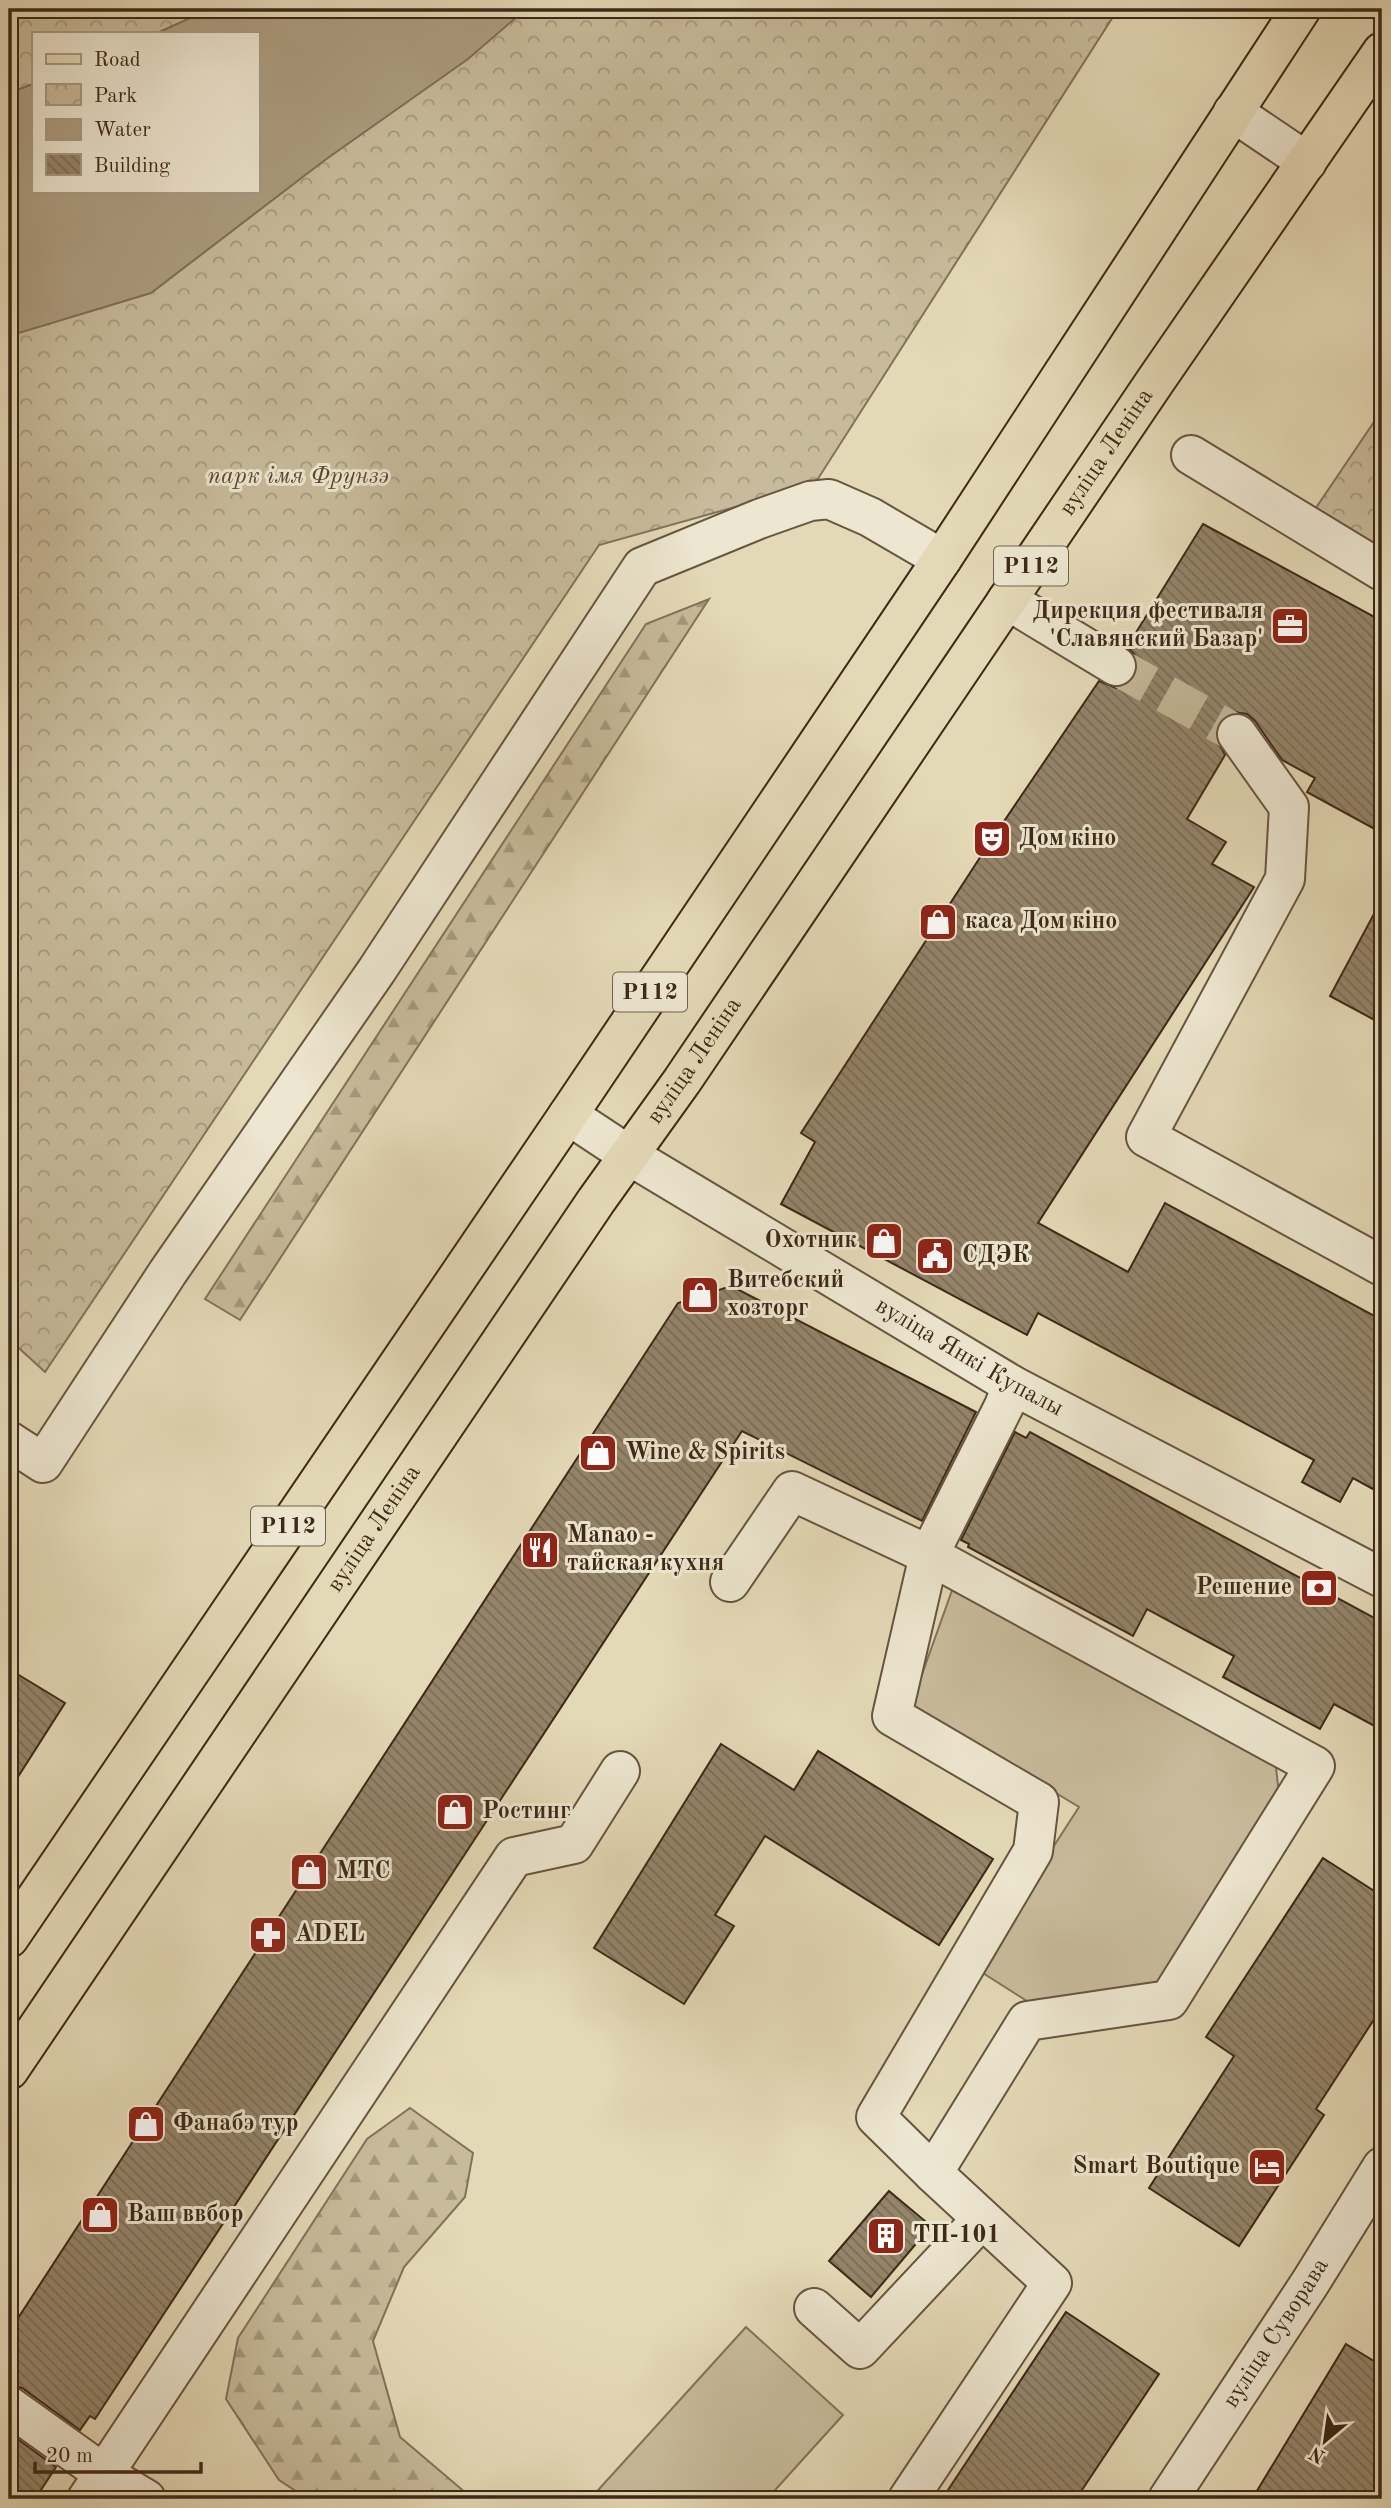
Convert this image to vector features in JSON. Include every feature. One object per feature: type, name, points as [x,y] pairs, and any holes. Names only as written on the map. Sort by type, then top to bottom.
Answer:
[{"type":"main road","name":"Р112","points":[[9,1938],[942,559],[1301,9]]},
{"type":"main road","name":"вуліца Леніна","points":[[9,2070],[596,1201],[630,1156],[1382,52]]},
{"type":"street","points":[[1234,112],[1307,162]]},
{"type":"street","points":[[1191,455],[1382,571]]},
{"type":"street","points":[[9,1441],[43,1463],[168,1272],[377,970],[642,567],[759,519],[810,501],[829,499],[870,517],[942,559]]},
{"type":"street","points":[[1007,600],[1116,666]]},
{"type":"street","points":[[1237,734],[1289,807],[1285,879],[1146,1137],[1382,1266]]},
{"type":"street","name":"вуліца Янкі Купалы","points":[[568,1115],[630,1156],[1012,1385],[1382,1578]]},
{"type":"street","points":[[908,2499],[1052,2283],[876,2117],[1034,1851],[1039,1802],[891,1716],[929,1555],[1012,1385]]},
{"type":"street","points":[[730,1582],[792,1491],[929,1555],[1315,1766],[1169,2000],[1027,2021],[933,2173]]},
{"type":"street","points":[[95,2487],[514,1857],[574,1844],[620,1771]]},
{"type":"street","name":"вуліца Суворава","points":[[1168,2499],[1310,2283],[1382,2167]]},
{"type":"street","points":[[814,2308],[860,2349],[982,2219]]},
{"type":"street","points":[[9,2406],[95,2487],[146,2499]]},
{"type":"green space","name":"парк імя Фрунзэ","points":[[9,9],[1118,9],[814,485],[599,545],[45,1372],[9,1339]]},
{"type":"green space","points":[[1382,410],[1382,581],[1299,533]]},
{"type":"green space","points":[[709,599],[240,1320],[205,1299],[646,624]]},
{"type":"green space","points":[[954,1585],[1275,1758],[1280,1804],[1162,1990],[1030,2003],[975,1968],[1079,1807],[911,1705]]},
{"type":"green space","points":[[410,2108],[473,2153],[465,2197],[404,2267],[373,2341],[400,2437],[473,2499],[308,2499],[279,2480],[226,2399],[238,2338],[367,2139]]},
{"type":"green space","points":[[746,2327],[843,2415],[767,2499],[590,2499]]},
{"type":"water","points":[[210,9],[526,9],[468,59],[325,160],[151,293],[9,336],[9,93],[32,84],[32,192],[259,192],[259,32],[159,32]]},
{"type":"building","points":[[1203,524],[1382,621],[1382,833],[1307,792],[1315,778],[1282,760],[1255,721],[1247,714],[1234,712],[1224,717],[1217,726],[1215,735],[1225,755],[1187,819],[1226,842],[1212,864],[1254,887],[1038,1223],[1128,1272],[1165,1203],[1382,1320],[1382,1494],[1353,1478],[1340,1502],[1302,1482],[1314,1460],[1038,1313],[1027,1335],[781,1204],[815,1142],[801,1133],[992,839],[1099,681],[1116,688],[1126,685],[1134,678],[1138,666],[1135,655],[1127,647]]},
{"type":"building","points":[[1382,899],[1382,1024],[1330,996]]},
{"type":"building","points":[[731,1286],[976,1412],[922,1521],[742,1431],[95,2419],[90,2416],[80,2430],[22,2388],[9,2385],[9,2332],[678,1303]]},
{"type":"building","points":[[1015,1432],[1026,1438],[1030,1432],[1382,1622],[1382,1730],[1334,1704],[1320,1729],[1223,1677],[1234,1656],[1147,1609],[1133,1636],[968,1547],[969,1544],[961,1540]]},
{"type":"building","points":[[9,1669],[65,1703],[9,1791]]},
{"type":"building","points":[[721,1744],[794,1790],[818,1751],[993,1859],[939,1945],[765,1836],[715,1915],[734,1926],[684,2004],[594,1948]]},
{"type":"building","points":[[1323,1858],[1382,1896],[1382,2007],[1316,2109],[1324,2115],[1239,2246],[1149,2188],[1234,2056],[1206,2037]]},
{"type":"building","name":"ТП-101","points":[[889,2191],[931,2226],[871,2297],[829,2261]]},
{"type":"building","points":[[1066,2312],[1159,2374],[1076,2499],[942,2499]]},
{"type":"building","points":[[1346,2344],[1382,2366],[1382,2499],[1252,2499]]},
{"type":"building","points":[[9,2433],[56,2467],[35,2499],[9,2499]]},
{"type":"tunnel","points":[[1116,666],[1237,734]]},
{"type":"place","name":"Дирекция фестиваля 'Славянский Базар'","points":[[1290,626]]},
{"type":"place","name":"Дом кіно","points":[[992,839]]},
{"type":"place","name":"каса Дом кіно","points":[[938,922]]},
{"type":"place","name":"Охотник","points":[[884,1241]]},
{"type":"place","name":"СДЭК","points":[[935,1256]]},
{"type":"place","name":"Витебский хозторг","points":[[700,1295]]},
{"type":"place","name":"Wine & Spirits","points":[[598,1453]]},
{"type":"place","name":"Manao - тайская кухня","points":[[540,1550]]},
{"type":"place","name":"Решение","points":[[1319,1588]]},
{"type":"place","name":"Ростинг","points":[[455,1812]]},
{"type":"place","name":"МТС","points":[[309,1872]]},
{"type":"place","name":"ADEL","points":[[268,1935]]},
{"type":"place","name":"Фанабэ тур","points":[[146,2124]]},
{"type":"place","name":"Smart Boutique","points":[[1267,2167]]},
{"type":"place","name":"Ваш ввбор","points":[[100,2215]]},
{"type":"place","name":"ТП-101","points":[[886,2236]]}]
